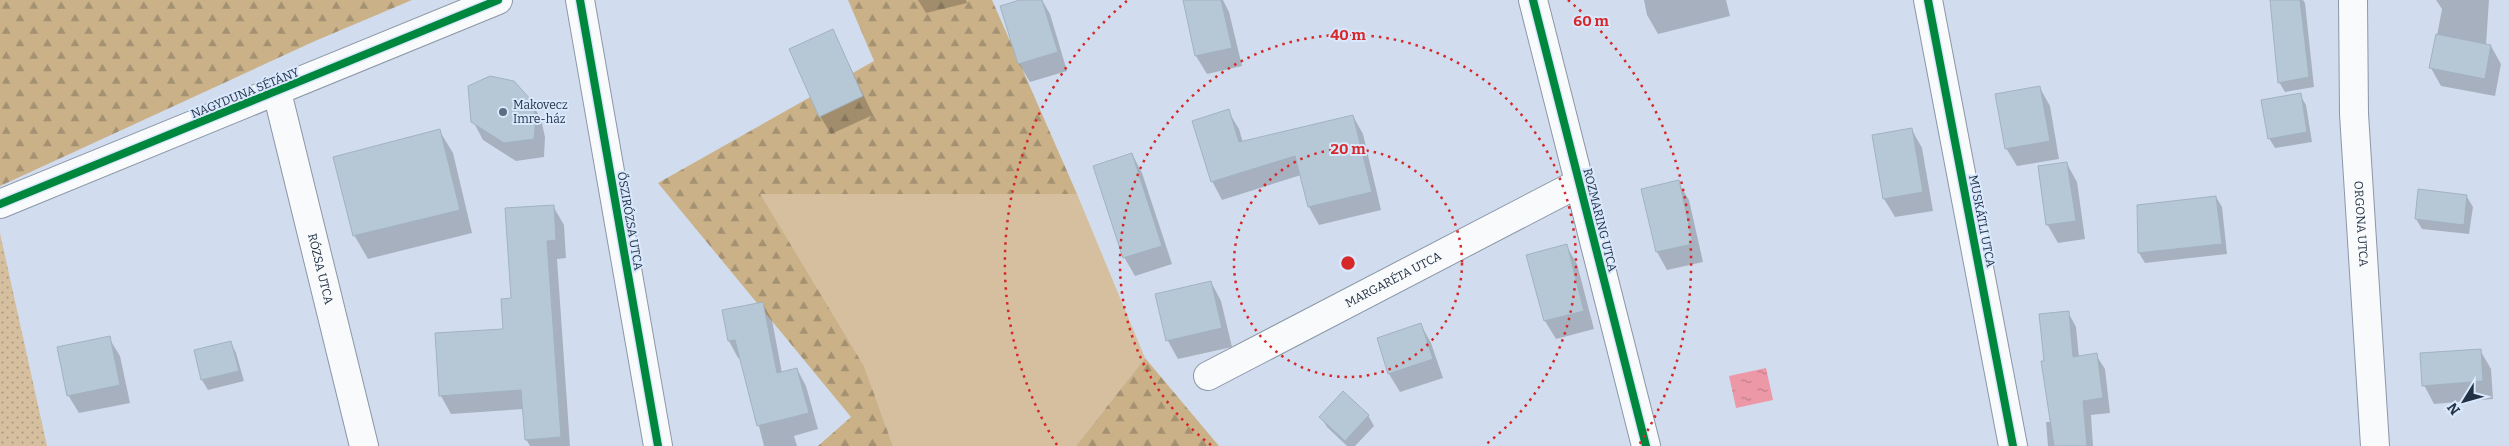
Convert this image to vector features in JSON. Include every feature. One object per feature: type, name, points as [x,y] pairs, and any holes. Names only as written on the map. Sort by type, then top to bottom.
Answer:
[{"type":"street","name":"NAGYDUNA SÉTÁNY","points":[[0,204],[498,0]]},
{"type":"street","name":"ŐSZIRÓZSA UTCA","points":[[580,0],[658,446]]},
{"type":"street","name":"ROZMARING UTCA","points":[[1533,0],[1646,446]]},
{"type":"street","name":"MUSKÁTLI UTCA","points":[[1928,0],[2013,446]]},
{"type":"street","name":"ORGONA UTCA","points":[[2353,0],[2354,114],[2374,446]]},
{"type":"street","name":"RÓZSA UTCA","points":[[276,92],[364,446]]},
{"type":"street","name":"MARGARÉTA UTCA","points":[[1208,376],[1579,183]]},
{"type":"shaded area","points":[[759,194],[1077,194],[1145,358],[1076,446],[893,446],[864,366]]},
{"type":"shaded area","points":[[0,233],[47,446],[0,446]]},
{"type":"green space","points":[[0,0],[412,0],[315,41],[0,186]]},
{"type":"green space","points":[[848,0],[992,0],[1077,194],[760,194],[864,366],[893,446],[818,446],[851,417],[658,183],[874,61]]},
{"type":"green space","points":[[1145,358],[1219,446],[1076,446]]},
{"type":"water","points":[[1766,368],[1773,400],[1736,408],[1729,376]]},
{"type":"building","points":[[1020,0],[1042,0],[1058,52],[1018,64],[1000,6]]},
{"type":"building","points":[[1183,0],[1221,0],[1232,48],[1195,56]]},
{"type":"building","points":[[2270,0],[2300,0],[2309,77],[2278,83]]},
{"type":"building","points":[[833,29],[863,96],[819,117],[789,49]]},
{"type":"building","points":[[2436,34],[2491,45],[2485,79],[2429,68]]},
{"type":"building","name":"Makovecz Imre-ház","points":[[490,76],[514,81],[531,100],[536,117],[534,139],[504,143],[471,122],[468,86]]},
{"type":"building","points":[[2040,86],[2050,141],[2005,149],[1995,94]]},
{"type":"building","points":[[2301,93],[2307,132],[2268,139],[2261,100]]},
{"type":"building","points":[[1229,109],[1239,142],[1353,115],[1372,192],[1308,207],[1295,156],[1211,182],[1192,121]]},
{"type":"building","points":[[1912,128],[1923,192],[1883,199],[1872,135]]},
{"type":"building","points":[[440,129],[460,210],[353,236],[333,157]]},
{"type":"building","points":[[1132,153],[1162,246],[1123,258],[1093,166]]},
{"type":"building","points":[[2067,162],[2076,221],[2046,225],[2038,166]]},
{"type":"building","points":[[1679,180],[1693,244],[1656,252],[1641,189]]},
{"type":"building","points":[[2418,189],[2467,195],[2464,225],[2415,219]]},
{"type":"building","points":[[2216,196],[2222,244],[2138,253],[2137,205]]},
{"type":"building","points":[[554,205],[556,240],[547,241],[561,437],[525,440],[521,390],[439,396],[435,333],[503,329],[501,299],[511,298],[505,208]]},
{"type":"building","points":[[1567,244],[1584,311],[1544,321],[1526,255]]},
{"type":"building","points":[[1211,281],[1222,328],[1166,341],[1155,294]]},
{"type":"building","points":[[763,302],[777,373],[797,368],[809,413],[757,426],[735,340],[728,341],[722,310]]},
{"type":"building","points":[[2069,311],[2073,357],[2097,353],[2103,398],[2083,401],[2087,446],[2054,446],[2041,361],[2044,361],[2039,314]]},
{"type":"building","points":[[1421,323],[1433,359],[1388,374],[1377,338]]},
{"type":"building","points":[[110,336],[120,385],[67,396],[57,347]]},
{"type":"building","points":[[231,341],[239,371],[201,380],[194,350]]},
{"type":"building","points":[[2481,349],[2483,381],[2422,386],[2420,353]]},
{"type":"building","points":[[1343,391],[1369,415],[1345,441],[1319,417]]},
{"type":"cycle path","points":[[0,204],[498,0]]},
{"type":"cycle path","points":[[580,0],[658,446]]},
{"type":"cycle path","points":[[1533,0],[1646,446]]},
{"type":"cycle path","points":[[1928,0],[2013,446]]},
{"type":"place","name":"Makovecz Imre-ház","points":[[503,112]]}]
